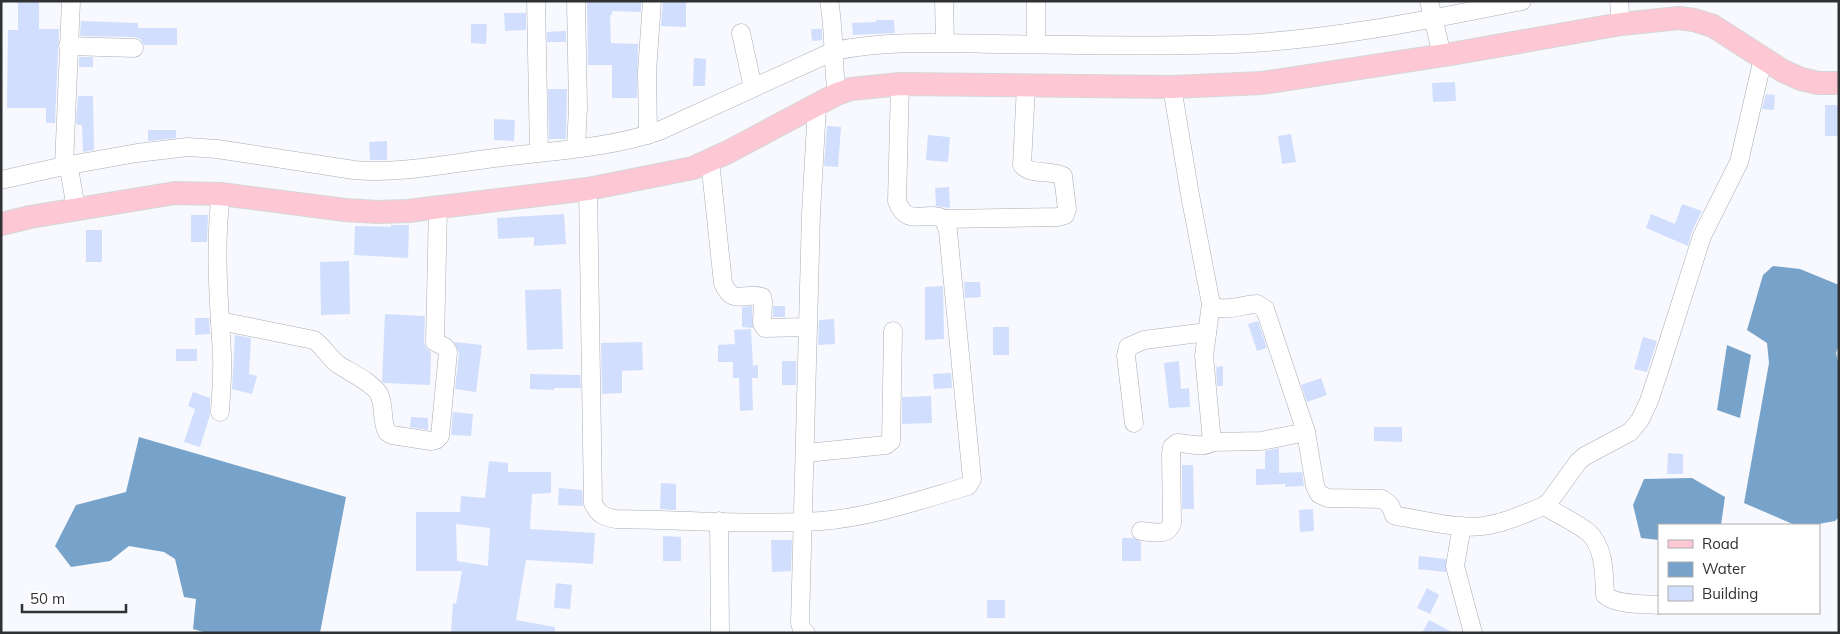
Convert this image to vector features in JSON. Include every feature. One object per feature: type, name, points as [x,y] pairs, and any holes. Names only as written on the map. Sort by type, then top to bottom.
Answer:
[{"type":"main road","points":[[1,224],[30,217],[74,201],[175,193],[221,194],[345,210],[408,211],[588,188],[674,172],[710,161],[817,106],[834,69],[852,89],[900,84],[1172,87],[1262,83],[1436,34],[1620,11],[1694,20],[1712,26],[1783,71],[1801,79],[1818,83],[1839,83]]},
{"type":"street","points":[[71,1],[68,46],[66,167],[74,201]]},
{"type":"street","points":[[536,1],[540,152]]},
{"type":"street","points":[[576,1],[578,107],[576,148]]},
{"type":"street","points":[[648,135],[647,72],[652,1]]},
{"type":"street","points":[[828,1],[834,69]]},
{"type":"street","points":[[944,1],[945,43]]},
{"type":"street","points":[[1036,1],[1036,44]]},
{"type":"street","points":[[1429,1],[1436,34]]},
{"type":"street","points":[[1,180],[136,153],[188,148],[217,149],[372,172],[576,148],[648,135],[753,88],[834,69],[862,45],[945,43],[1234,44],[1436,34],[1522,1]]},
{"type":"street","points":[[741,33],[753,88]]},
{"type":"street","points":[[68,46],[134,48]]},
{"type":"street","points":[[1211,304],[1214,307],[1221,308],[1257,304],[1265,309],[1306,432],[1315,486],[1323,497],[1382,499],[1390,505],[1394,515],[1462,526],[1487,526],[1500,523],[1544,506],[1550,502],[1578,462],[1585,456],[1630,432],[1640,420],[1649,401],[1702,236],[1739,162],[1763,58]]},
{"type":"street","points":[[900,84],[897,202],[904,214],[910,217],[940,217],[944,219],[1057,218],[1065,215],[1066,209],[1063,176],[1057,173],[1025,169],[1022,165],[1026,86]]},
{"type":"street","points":[[1172,87],[1211,304],[1204,356],[1212,442]]},
{"type":"street","points":[[806,633],[802,630],[800,623],[802,521],[806,453],[810,222],[817,106]]},
{"type":"street","points":[[710,161],[723,283],[726,291],[736,297],[762,297],[762,323],[765,328],[808,327]]},
{"type":"street","points":[[588,188],[593,503],[598,513],[606,517],[719,521],[802,521],[841,518],[899,506],[968,486],[972,479],[948,231],[944,219]]},
{"type":"street","points":[[220,412],[222,370],[216,255],[217,222],[221,194]]},
{"type":"street","points":[[220,321],[314,340],[336,363],[375,389],[380,395],[387,432],[392,435],[431,441],[436,440],[440,436],[448,352],[445,347],[435,342],[438,208]]},
{"type":"street","points":[[806,453],[886,445],[891,442],[893,331]]},
{"type":"street","points":[[1134,423],[1126,356],[1128,347],[1144,340],[1207,332]]},
{"type":"street","points":[[1141,530],[1166,532],[1170,529],[1172,523],[1171,454],[1172,447],[1177,443],[1208,445],[1212,442],[1261,441],[1306,432]]},
{"type":"street","points":[[1544,506],[1588,532],[1595,541],[1601,554],[1605,595],[1608,598],[1619,602],[1658,605]]},
{"type":"street","points":[[719,521],[720,633]]},
{"type":"street","points":[[1462,526],[1455,566],[1473,633]]},
{"type":"water","points":[[1773,266],[1800,269],[1839,285],[1839,344],[1836,353],[1839,366],[1839,517],[1835,521],[1818,524],[1793,524],[1744,503],[1769,363],[1767,343],[1747,330],[1763,275]]},
{"type":"water","points":[[1727,345],[1751,355],[1740,418],[1717,410]]},
{"type":"water","points":[[139,437],[346,497],[320,633],[207,633],[193,629],[196,599],[184,597],[175,559],[164,552],[129,546],[110,561],[71,567],[55,546],[76,505],[126,492]]},
{"type":"water","points":[[1692,478],[1725,497],[1721,524],[1658,524],[1658,540],[1641,538],[1633,505],[1644,479]]},
{"type":"building","points":[[18,1],[39,1],[39,29],[59,29],[55,123],[46,123],[46,108],[7,108],[8,30],[18,30]]},
{"type":"building","points":[[587,1],[641,1],[641,12],[612,11],[612,15],[610,15],[611,43],[638,44],[637,98],[612,98],[612,65],[588,65]]},
{"type":"building","points":[[663,1],[686,1],[686,27],[661,26]]},
{"type":"building","points":[[504,13],[526,13],[526,30],[505,31]]},
{"type":"building","points":[[876,20],[894,20],[895,33],[853,35],[852,23],[876,22]]},
{"type":"building","points":[[81,21],[138,23],[138,28],[177,28],[177,45],[144,45],[140,39],[134,37],[80,36]]},
{"type":"building","points":[[471,24],[487,24],[486,44],[471,43]]},
{"type":"building","points":[[811,29],[822,29],[822,40],[812,41]]},
{"type":"building","points":[[566,31],[566,42],[547,42],[547,32]]},
{"type":"building","points":[[79,57],[93,57],[93,67],[79,67]]},
{"type":"building","points":[[694,58],[706,59],[705,86],[693,86]]},
{"type":"building","points":[[1455,82],[1456,101],[1433,102],[1432,83]]},
{"type":"building","points":[[548,89],[567,89],[566,139],[549,139]]},
{"type":"building","points":[[1766,94],[1775,95],[1774,110],[1762,109]]},
{"type":"building","points":[[78,96],[93,96],[94,150],[83,152],[82,125],[76,123]]},
{"type":"building","points":[[1825,105],[1839,105],[1839,136],[1825,136]]},
{"type":"building","points":[[494,119],[515,120],[514,141],[494,140]]},
{"type":"building","points":[[827,126],[841,127],[838,167],[824,166]]},
{"type":"building","points":[[148,130],[176,130],[176,138],[148,141]]},
{"type":"building","points":[[1291,134],[1296,162],[1282,164],[1278,136]]},
{"type":"building","points":[[928,135],[950,137],[948,162],[926,160]]},
{"type":"building","points":[[387,141],[387,160],[370,160],[369,142]]},
{"type":"building","points":[[949,187],[950,208],[936,206],[935,188]]},
{"type":"building","points":[[1682,204],[1702,211],[1692,231],[1688,246],[1646,228],[1651,214],[1675,224]]},
{"type":"building","points":[[564,214],[566,244],[534,246],[534,237],[498,239],[497,218]]},
{"type":"building","points":[[191,215],[208,215],[207,242],[191,242]]},
{"type":"building","points":[[391,225],[409,225],[408,258],[354,255],[355,226],[391,227]]},
{"type":"building","points":[[86,230],[102,230],[102,262],[86,262]]},
{"type":"building","points":[[349,261],[350,314],[321,315],[320,262]]},
{"type":"building","points":[[964,282],[980,282],[981,297],[965,298]]},
{"type":"building","points":[[943,286],[944,339],[925,340],[925,287]]},
{"type":"building","points":[[561,289],[563,349],[527,350],[525,290]]},
{"type":"building","points":[[752,306],[753,328],[742,327],[742,307]]},
{"type":"building","points":[[773,306],[785,306],[785,317],[773,317]]},
{"type":"building","points":[[385,314],[425,316],[424,342],[426,348],[431,352],[430,385],[384,383],[382,381]]},
{"type":"building","points":[[195,318],[209,318],[210,334],[195,335]]},
{"type":"building","points":[[834,319],[835,344],[818,345],[819,320]]},
{"type":"building","points":[[1258,321],[1267,348],[1257,351],[1248,324]]},
{"type":"building","points":[[993,327],[1009,327],[1009,355],[993,355]]},
{"type":"building","points":[[751,329],[753,366],[758,365],[758,378],[752,378],[753,410],[740,411],[739,378],[733,378],[733,362],[718,362],[718,345],[735,344],[734,330]]},
{"type":"building","points":[[235,335],[251,338],[249,374],[257,376],[252,394],[232,389]]},
{"type":"building","points":[[1643,337],[1657,341],[1647,372],[1634,369]]},
{"type":"building","points":[[454,342],[482,345],[476,392],[455,389],[459,353]]},
{"type":"building","points":[[642,342],[643,370],[622,371],[622,393],[602,394],[601,343]]},
{"type":"building","points":[[176,349],[197,349],[197,361],[176,361]]},
{"type":"building","points":[[782,361],[796,361],[796,385],[782,385]]},
{"type":"building","points":[[1179,361],[1181,389],[1189,388],[1190,407],[1169,408],[1164,363]]},
{"type":"building","points":[[1223,366],[1223,386],[1217,386],[1216,367]]},
{"type":"building","points":[[951,373],[952,388],[934,389],[933,374]]},
{"type":"building","points":[[530,374],[580,375],[581,388],[530,389]]},
{"type":"building","points":[[1321,378],[1327,395],[1307,402],[1301,385]]},
{"type":"building","points":[[193,392],[210,398],[210,415],[200,447],[184,442],[195,409],[188,406]]},
{"type":"building","points":[[931,396],[932,423],[902,424],[902,397]]},
{"type":"building","points":[[453,412],[473,414],[471,436],[451,435]]},
{"type":"building","points":[[411,417],[428,418],[428,430],[410,427]]},
{"type":"building","points":[[1374,427],[1402,427],[1402,442],[1374,441]]},
{"type":"building","points":[[1279,448],[1279,473],[1302,472],[1304,486],[1285,487],[1285,484],[1256,485],[1256,469],[1265,469],[1265,451]]},
{"type":"building","points":[[1668,453],[1683,454],[1683,474],[1667,474]]},
{"type":"building","points":[[489,461],[508,463],[508,472],[551,472],[551,493],[532,494],[530,529],[595,533],[593,564],[526,560],[516,620],[555,627],[555,633],[451,633],[453,603],[456,604],[462,571],[416,571],[416,512],[460,512],[461,496],[485,498]],"holes":[[[456,524],[490,528],[488,566],[457,561]]]},
{"type":"building","points":[[1182,465],[1193,465],[1194,509],[1182,509]]},
{"type":"building","points":[[661,483],[676,484],[676,510],[660,509]]},
{"type":"building","points":[[559,488],[582,490],[583,506],[558,505]]},
{"type":"building","points":[[1313,509],[1314,531],[1300,532],[1299,510]]},
{"type":"building","points":[[663,536],[681,537],[681,561],[663,561]]},
{"type":"building","points":[[1122,538],[1133,538],[1141,542],[1141,561],[1122,561]]},
{"type":"building","points":[[771,540],[792,540],[791,571],[772,572]]},
{"type":"building","points":[[1419,556],[1446,559],[1446,572],[1418,569]]},
{"type":"building","points":[[556,583],[572,585],[570,609],[554,608]]},
{"type":"building","points":[[1427,588],[1439,595],[1430,614],[1417,608]]},
{"type":"building","points":[[987,600],[1005,600],[1005,618],[987,618]]},
{"type":"building","points":[[1429,620],[1454,633],[1422,633]]}]
